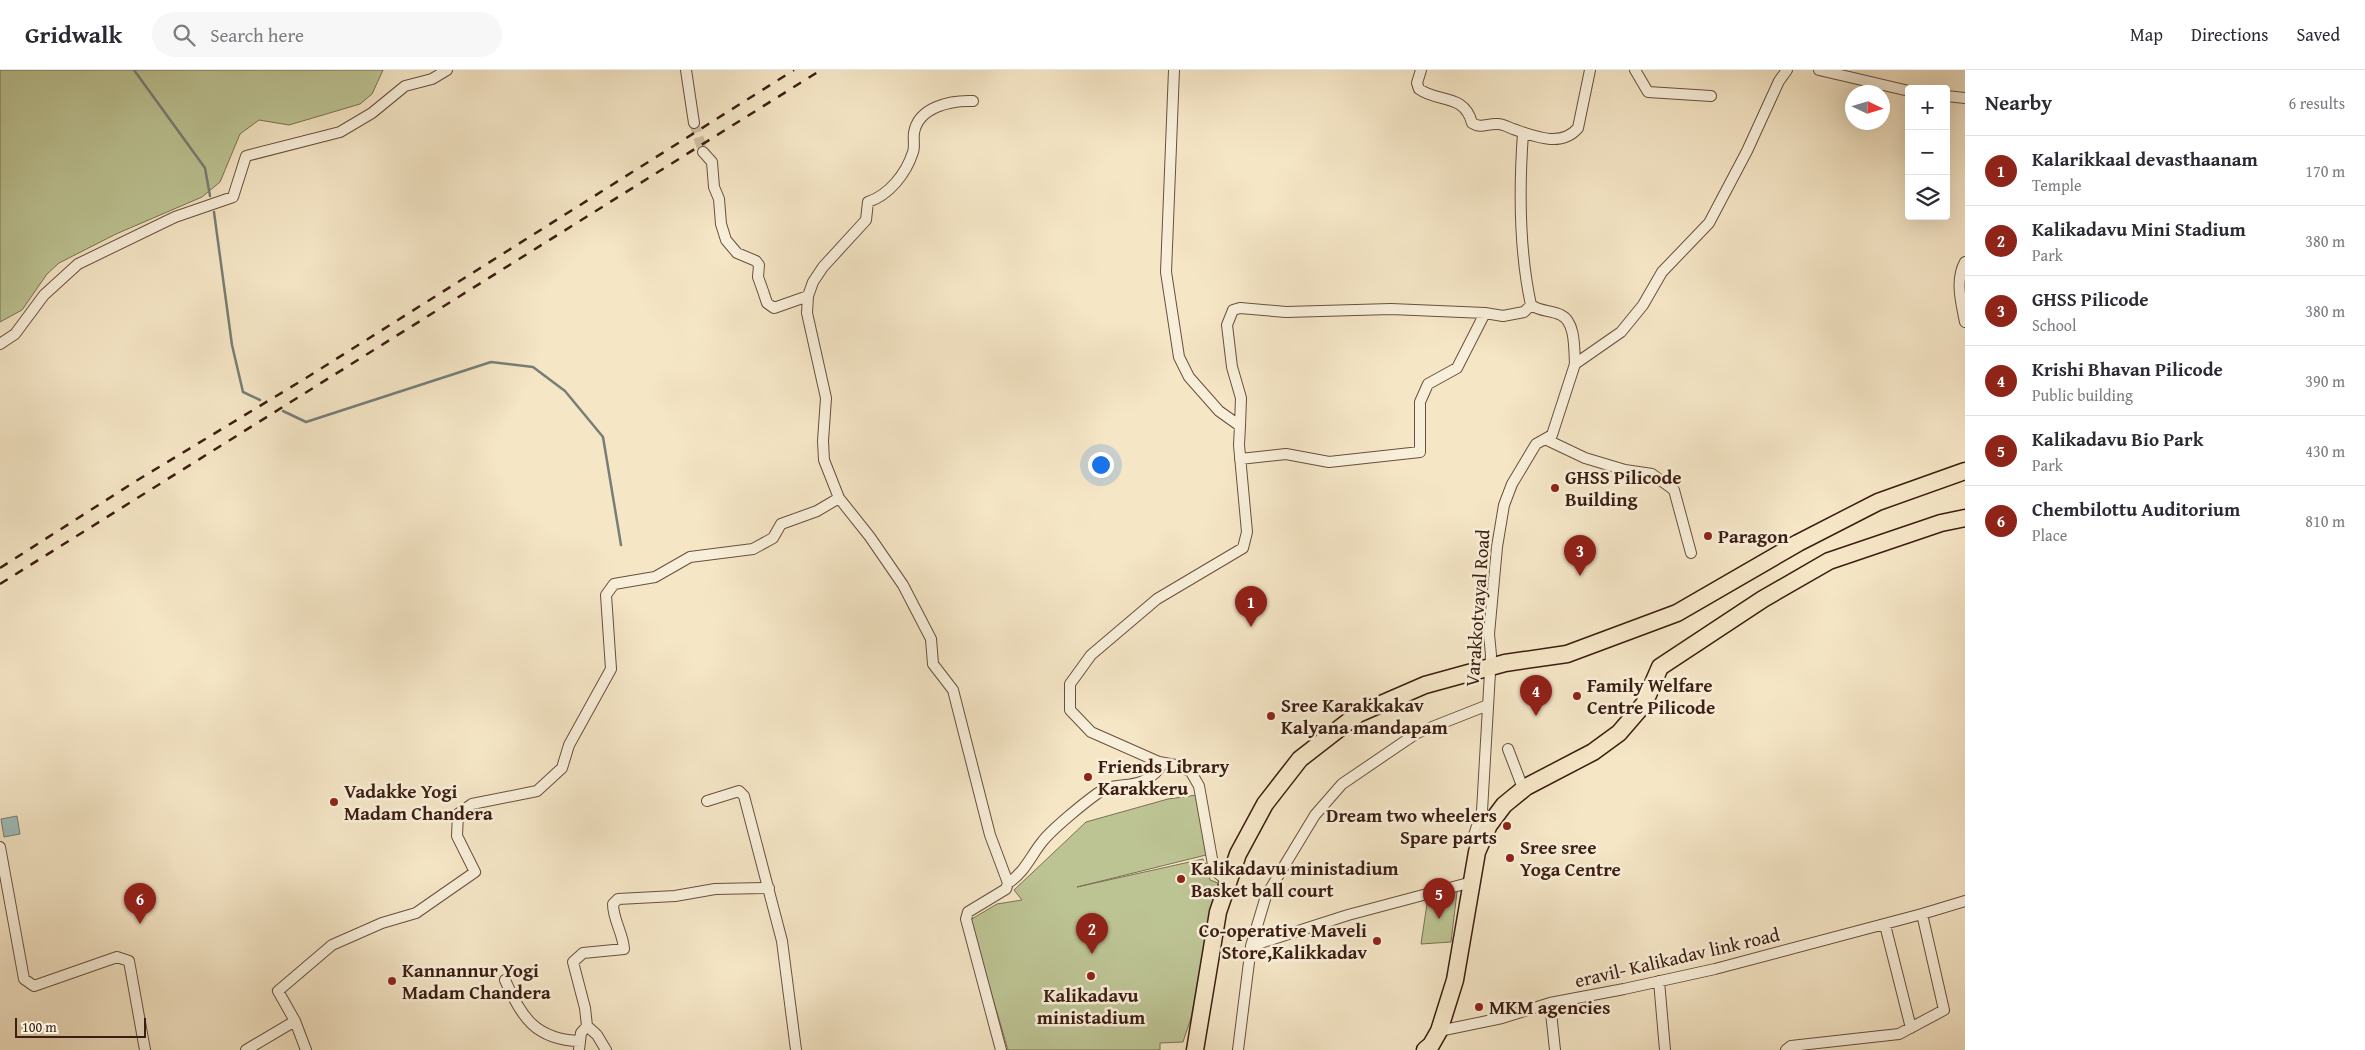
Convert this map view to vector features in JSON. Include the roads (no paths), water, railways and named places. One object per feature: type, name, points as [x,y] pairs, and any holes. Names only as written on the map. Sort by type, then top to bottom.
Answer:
[{"type":"highway","points":[[1195,1050],[1218,912],[1238,854],[1265,804],[1300,759],[1358,714],[1425,686],[1490,668],[1567,654],[1677,613],[1798,543],[1878,502],[1965,471]]},
{"type":"highway","points":[[1424,1050],[1431,1045],[1439,1031],[1455,980],[1477,852],[1496,813],[1526,787],[1593,752],[1619,733],[1644,704],[1660,667],[1763,599],[1829,561],[1941,523],[1965,518]]},
{"type":"street","points":[[0,344],[15,334],[44,295],[78,264],[174,217],[233,197],[246,156],[340,132],[372,113],[405,86],[432,79],[447,70]]},
{"type":"street","points":[[686,70],[694,122]]},
{"type":"street","points":[[1174,70],[1166,272],[1179,357],[1189,377],[1219,411],[1240,426]]},
{"type":"street","points":[[1421,70],[1417,83],[1419,88],[1432,96],[1442,96],[1461,105],[1469,114],[1472,123],[1477,126],[1499,123],[1537,137],[1557,139],[1573,134],[1578,128],[1590,70]]},
{"type":"street","points":[[1635,70],[1648,92],[1711,96]]},
{"type":"street","points":[[1523,133],[1522,200],[1526,278],[1531,305],[1540,311],[1562,315],[1571,325],[1575,364],[1621,332],[1643,305],[1662,272],[1709,224],[1786,70]]},
{"type":"street","points":[[1819,70],[1905,90]]},
{"type":"street","points":[[1950,96],[1965,98]]},
{"type":"street","points":[[973,101],[958,100],[935,107],[923,115],[914,132],[914,152],[897,180],[881,198],[868,202],[866,220],[823,267],[808,296],[807,313],[826,398],[824,460],[840,498],[903,585],[931,639],[933,664],[953,690],[990,835],[1008,883]]},
{"type":"street","points":[[703,152],[712,162],[714,187],[719,199],[721,224],[726,240],[737,253],[756,260],[759,266],[758,277],[767,303],[774,308],[808,296]]},
{"type":"street","points":[[1965,262],[1960,275],[1960,291],[1965,322]]},
{"type":"street","points":[[1228,882],[1214,870],[1199,786],[1191,772],[1181,766],[1159,762],[1091,732],[1070,710],[1070,684],[1091,654],[1157,599],[1243,548],[1247,532],[1240,459],[1242,398],[1232,367],[1227,325],[1233,310],[1240,308],[1286,312],[1391,309],[1485,313],[1502,316],[1524,312],[1531,305]]},
{"type":"street","points":[[1240,459],[1286,454],[1329,462],[1420,452],[1420,402],[1428,384],[1457,368],[1485,313]]},
{"type":"street","name":"Varakkotvayal Road","points":[[1477,852],[1475,851],[1474,835],[1482,811],[1490,668],[1489,634],[1497,547],[1504,505],[1512,484],[1536,444],[1552,434],[1575,364]]},
{"type":"street","points":[[1545,439],[1585,458],[1625,470],[1652,474],[1666,483],[1674,490],[1691,553]]},
{"type":"street","points":[[306,1050],[295,1021],[278,991],[332,945],[382,922],[416,913],[475,872],[457,836],[458,814],[472,804],[537,790],[562,768],[569,745],[611,670],[606,595],[614,584],[655,577],[690,557],[753,549],[773,538],[781,524],[817,511],[840,498]]},
{"type":"street","points":[[1238,1050],[1251,946],[1266,896],[1315,815],[1342,784],[1417,733],[1488,705]]},
{"type":"street","points":[[1508,749],[1521,783],[1526,787]]},
{"type":"street","points":[[1001,1050],[966,920],[968,912],[1006,888],[1008,883],[1027,866],[1044,840],[1093,797],[1107,788],[1142,783],[1160,768],[1159,762]]},
{"type":"street","points":[[707,801],[739,791],[744,796],[782,941],[796,1050]]},
{"type":"street","points":[[0,847],[24,979],[34,986],[117,957],[128,961],[144,1050]]},
{"type":"street","points":[[1251,946],[1356,912],[1472,882]]},
{"type":"street","points":[[606,1050],[587,1026],[585,1008],[573,962],[583,953],[624,949],[623,939],[613,913],[613,904],[618,899],[674,896],[715,889],[769,888]]},
{"type":"street","name":"eravil- Kalikadav link road","points":[[1439,1031],[1502,1018],[1550,1002],[1624,990],[1714,969],[1885,925],[1965,901]]},
{"type":"street","points":[[1786,1050],[1792,1046],[1899,1034],[1944,1010],[1922,914]]},
{"type":"street","points":[[1885,925],[1911,1028]]},
{"type":"street","points":[[505,980],[514,1000],[528,1022],[551,1037],[579,1045],[581,1033],[587,1026]]},
{"type":"street","points":[[1659,981],[1665,1050]]},
{"type":"street","points":[[1550,1002],[1555,1050]]},
{"type":"street","points":[[246,1050],[295,1021]]},
{"type":"water","points":[[17,816],[20,834],[4,837],[1,819]]},
{"type":"waterway","points":[[134,70],[205,168],[210,196]]},
{"type":"waterway","points":[[214,212],[232,345],[243,392],[260,400]]},
{"type":"waterway","points":[[283,411],[306,422],[491,362],[533,367],[565,391],[603,437],[621,545]]},
{"type":"tunnel","points":[[694,123],[703,152]]},
{"type":"railway","points":[[0,568],[136,481],[306,378],[794,70]]},
{"type":"railway","points":[[0,584],[821,70]]},
{"type":"place","name":"GHSS Pilicode Building","points":[[1555,488]]},
{"type":"place","name":"Paragon","points":[[1708,536]]},
{"type":"place","name":"GHSS Pilicode","points":[[1580,576]]},
{"type":"place","name":"Kalarikkaal devasthaanam","points":[[1251,627]]},
{"type":"place","name":"Family Welfare Centre Pilicode","points":[[1577,696]]},
{"type":"place","name":"Sree Karakkakav Kalyana mandapam","points":[[1271,716]]},
{"type":"place","name":"Krishi Bhavan Pilicode","points":[[1536,716]]},
{"type":"place","name":"Friends Library Karakkeru","points":[[1088,777]]},
{"type":"place","name":"Vadakke Yogi Madam Chandera","points":[[334,802]]},
{"type":"place","name":"Dream two wheelers Spare parts","points":[[1507,826]]},
{"type":"place","name":"Sree sree Yoga Centre","points":[[1510,858]]},
{"type":"place","name":"Kalikadavu ministadium Basket ball court","points":[[1181,879]]},
{"type":"place","name":"Kalikadavu Bio Park","points":[[1439,919]]},
{"type":"place","name":"Chembilottu Auditorium","points":[[140,924]]},
{"type":"place","name":"Co-operative Maveli Store,Kalikkadav","points":[[1377,941]]},
{"type":"place","name":"Kalikadavu Mini Stadium","points":[[1092,954]]},
{"type":"place","name":"Kalikadavu ministadium","points":[[1091,976]]},
{"type":"place","name":"Kannannur Yogi Madam Chandera","points":[[392,981]]},
{"type":"place","name":"MKM agencies","points":[[1479,1007]]}]
